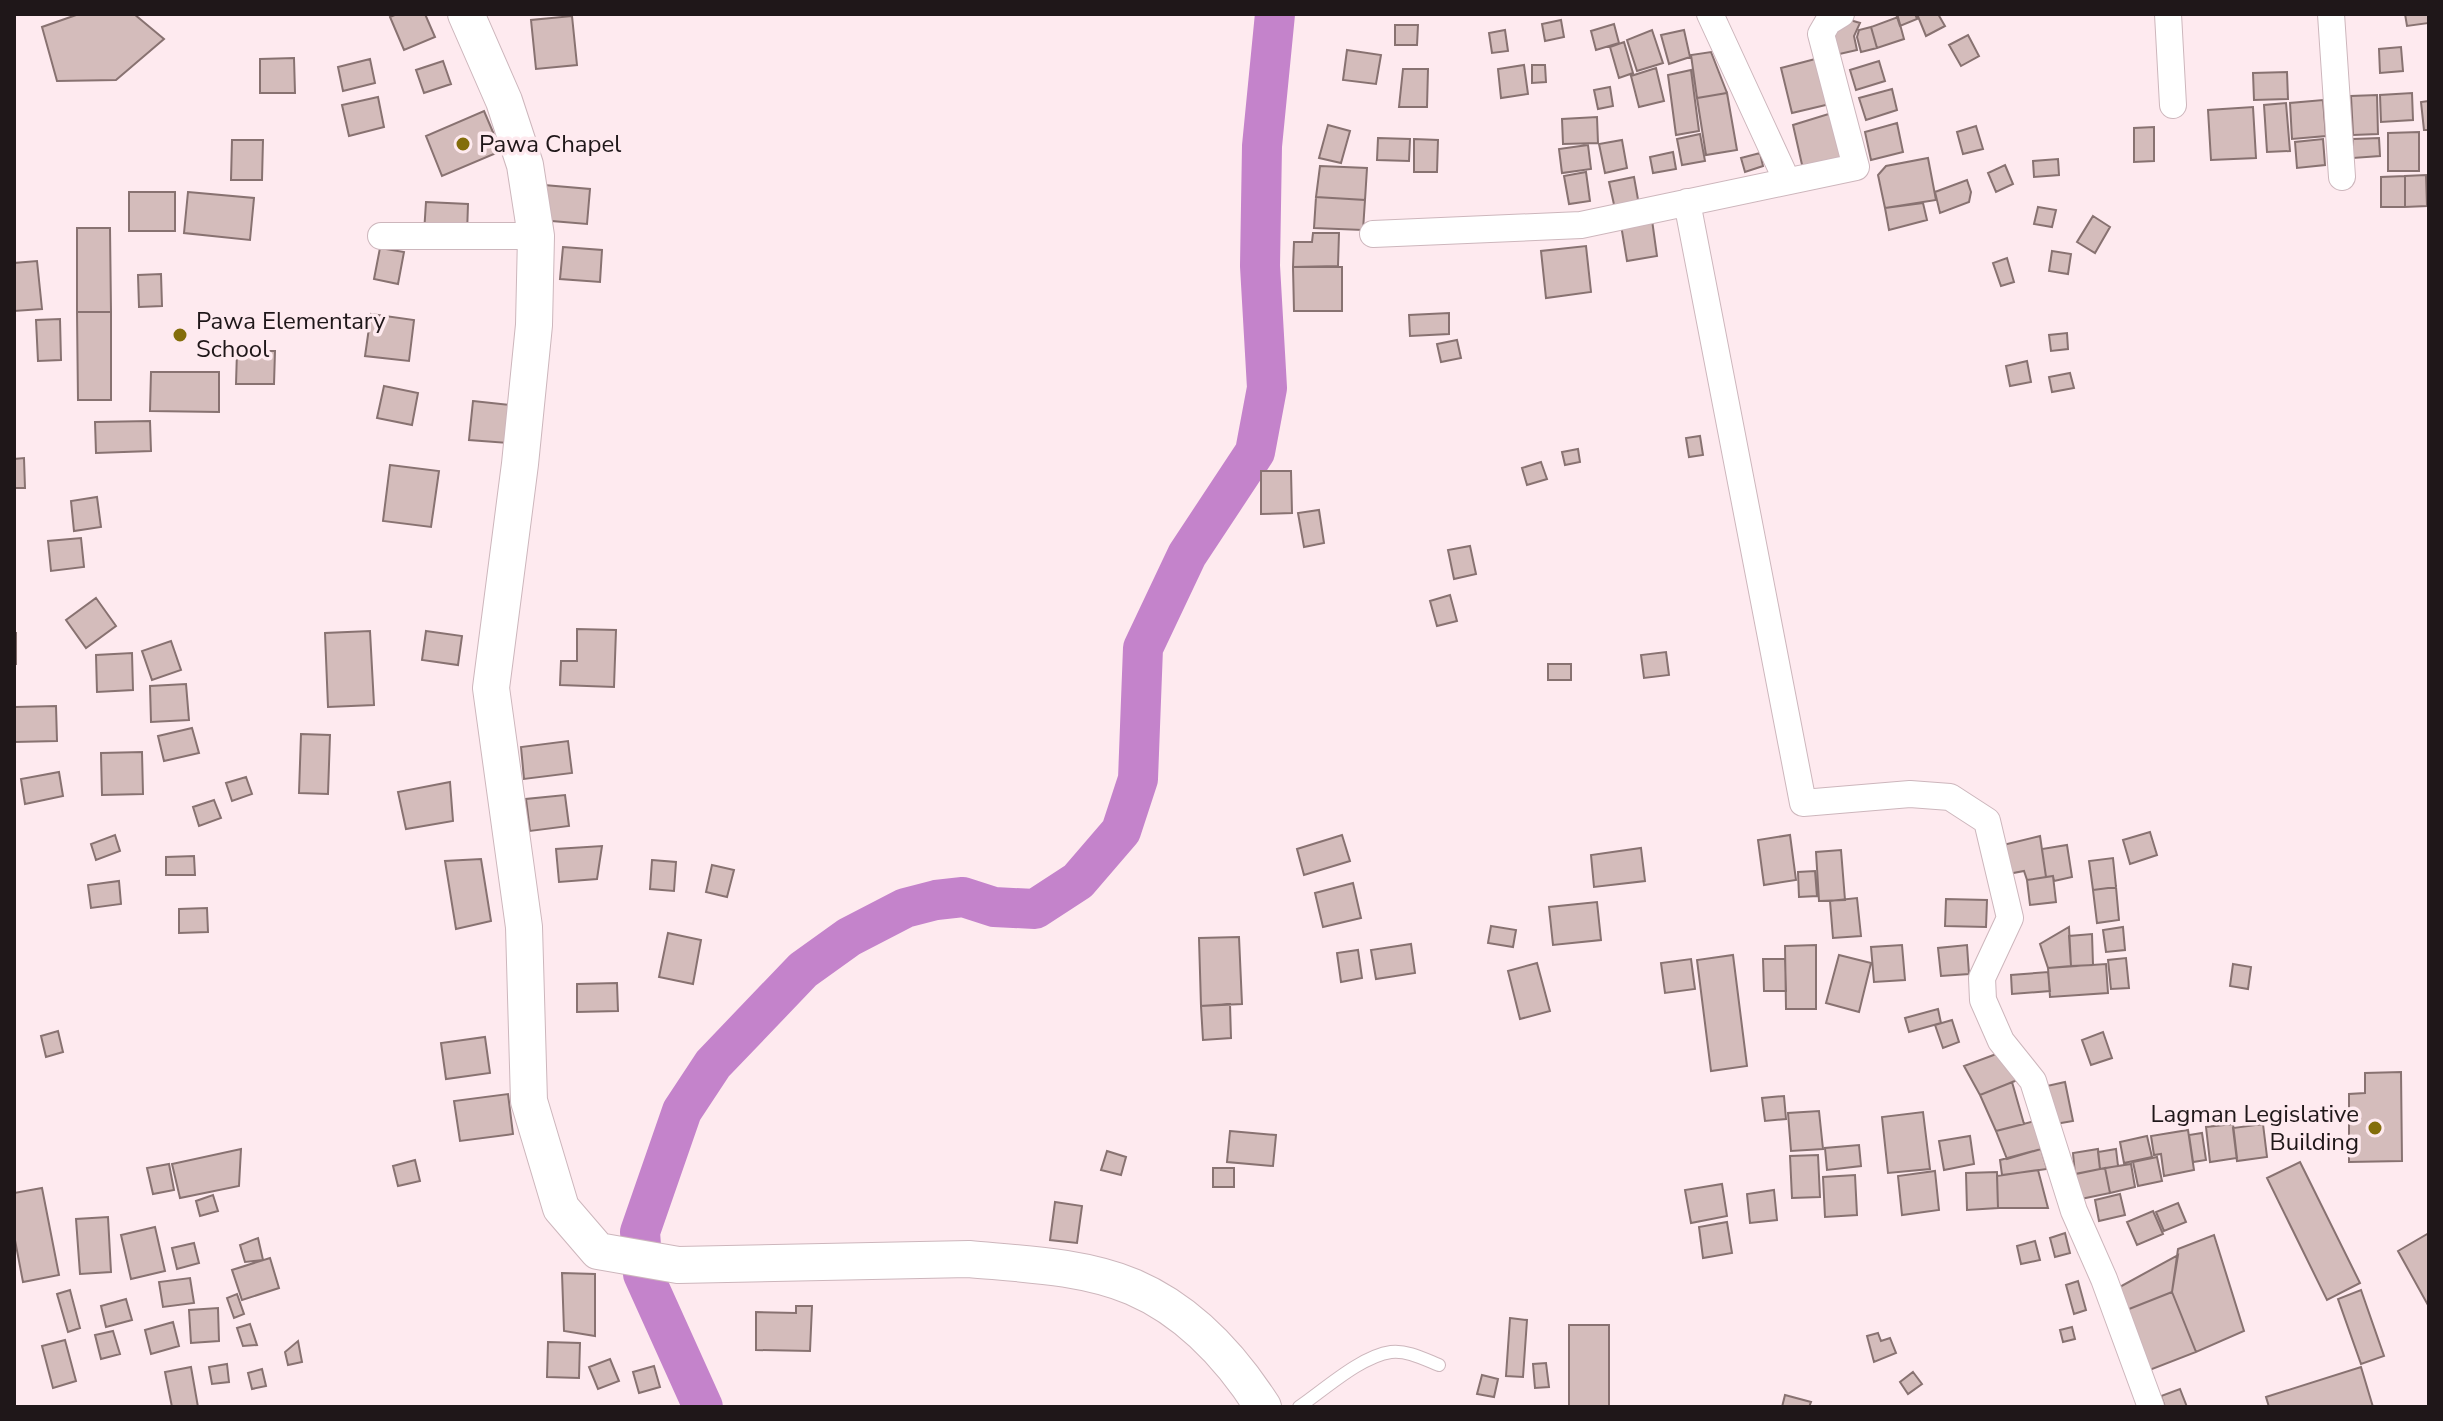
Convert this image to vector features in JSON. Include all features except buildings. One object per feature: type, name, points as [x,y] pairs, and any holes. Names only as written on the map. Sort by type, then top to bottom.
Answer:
[{"type":"street","points":[[466,14],[504,101],[525,165],[536,236],[534,325],[491,688],[524,927],[529,1101],[561,1208],[598,1251],[678,1265],[969,1259],[1101,1276],[1134,1288],[1189,1319],[1232,1365],[1263,1407]]},
{"type":"street","points":[[1710,14],[1787,181]]},
{"type":"street","points":[[1373,234],[1581,225],[1856,167],[1821,34],[1828,22],[1841,14]]},
{"type":"street","points":[[2168,14],[2173,105]]},
{"type":"street","points":[[2331,14],[2342,177]]},
{"type":"street","points":[[1687,202],[1803,803],[1910,794],[1950,797],[1987,821],[2010,918],[1982,978],[1983,1000],[2001,1041],[2033,1081],[2074,1211],[2104,1279],[2151,1407]]},
{"type":"street","points":[[381,236],[536,236]]},
{"type":"lane","points":[[1299,1407],[1368,1360],[1392,1352],[1413,1355],[1439,1365]]},
{"type":"waterway","points":[[703,1407],[643,1274],[640,1232],[682,1111],[713,1064],[803,970],[849,937],[905,908],[936,900],[963,897],[994,907],[1035,909],[1078,881],[1121,831],[1138,779],[1143,648],[1187,555],[1255,452],[1267,388],[1260,266],[1262,146],[1275,14]]},
{"type":"place","name":"Pawa Chapel","points":[[463,144]]},
{"type":"place","name":"Pawa Elementary School","points":[[180,335]]},
{"type":"place","name":"Lagman Legislative Building","points":[[2375,1128]]}]
